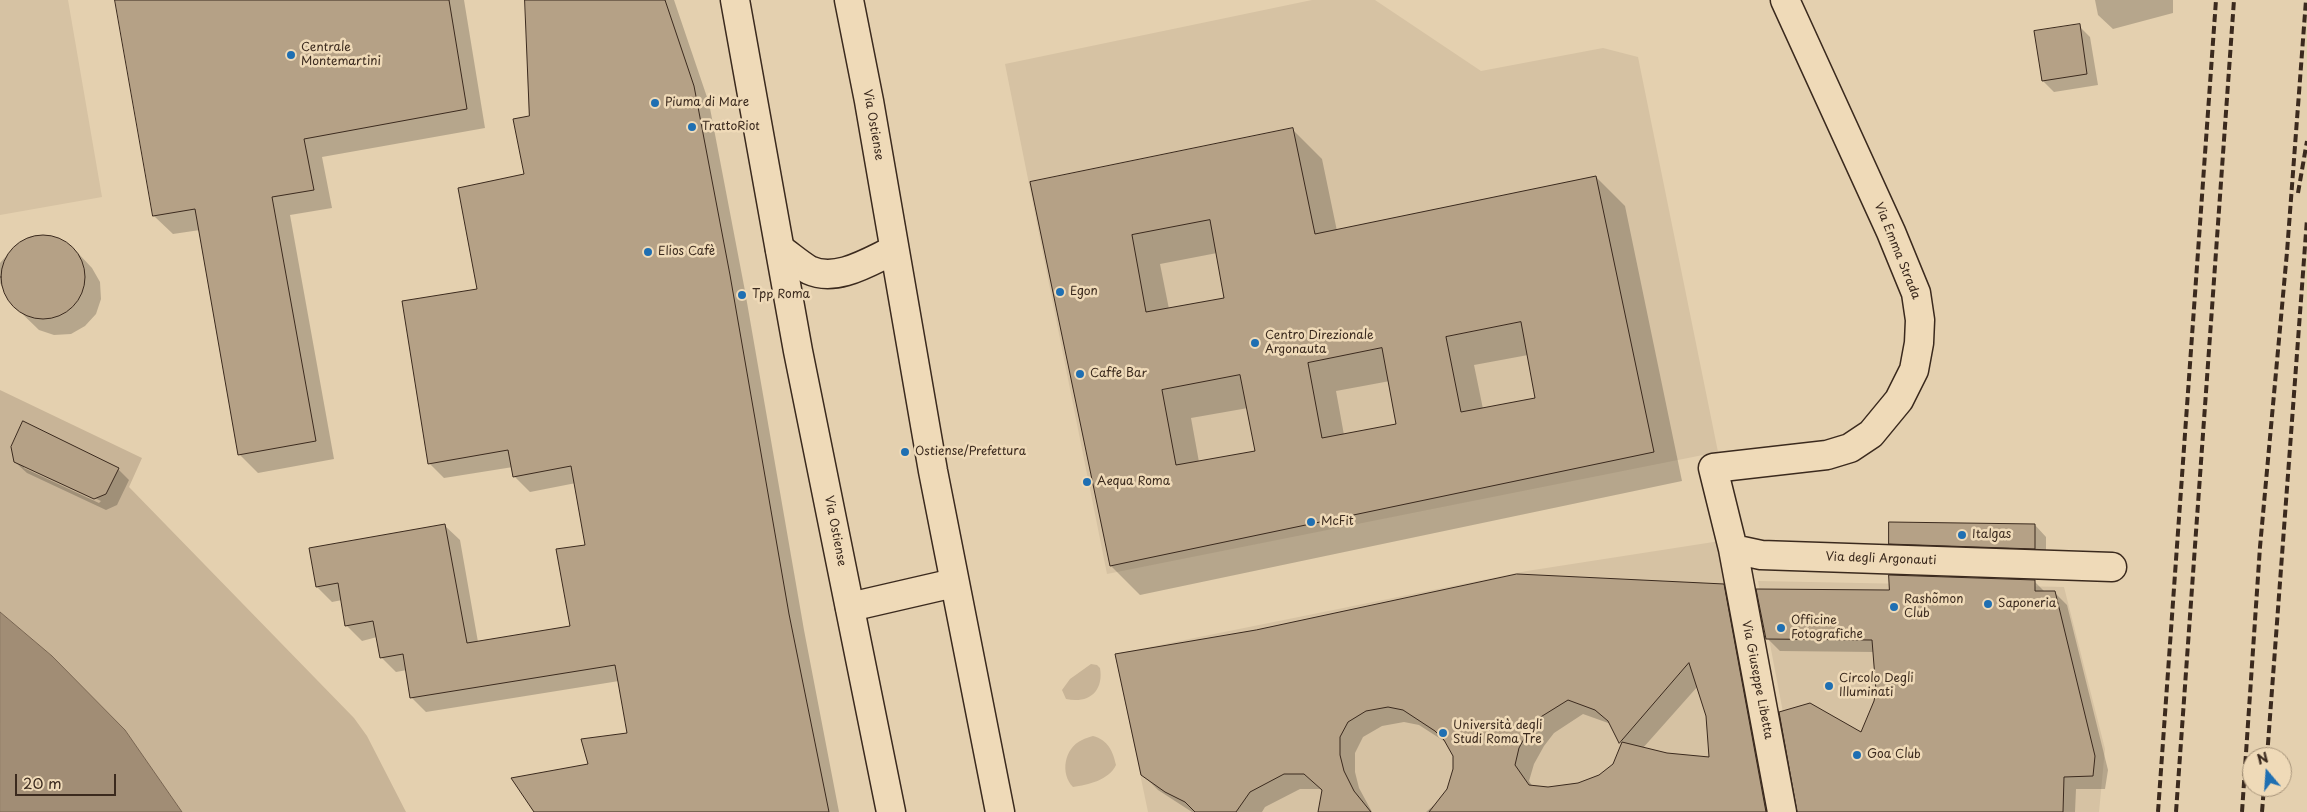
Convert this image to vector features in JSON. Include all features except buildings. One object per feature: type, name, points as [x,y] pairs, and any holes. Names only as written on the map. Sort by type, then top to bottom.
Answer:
[{"type":"main road","name":"Via Ostiense","points":[[735,0],[798,351],[891,812]]},
{"type":"main road","name":"Via Ostiense","points":[[849,0],[869,101],[954,583],[1000,812]]},
{"type":"main road","name":"Via Emma Strada","points":[[1732,549],[1713,468],[1827,455],[1850,448],[1871,434],[1898,400],[1914,370],[1919,343],[1920,320],[1916,293],[1891,232],[1785,0]]},
{"type":"main road","points":[[780,249],[810,270],[827,274],[856,268],[894,250]]},
{"type":"main road","name":"Via degli Argonauti","points":[[1732,549],[1761,555],[2112,568]]},
{"type":"main road","name":"Via Giuseppe Libetta","points":[[1732,549],[1782,812]]},
{"type":"main road","points":[[850,607],[954,583]]},
{"type":"shaded area","points":[[0,0],[68,0],[102,197],[0,215]]},
{"type":"shaded area","points":[[1312,0],[1375,0],[1481,71],[1603,48],[1638,57],[1718,452],[1107,574],[1005,64]]},
{"type":"shaded area","points":[[0,390],[142,458],[129,487],[354,718],[367,736],[406,812],[182,812],[125,730],[52,656],[0,612]]},
{"type":"shaded area","name":"Università degli Studi Roma Tre","points":[[1720,541],[1769,812],[1148,812],[1115,654],[1527,571]]},
{"type":"shaded area","points":[[1758,581],[2064,587],[2105,749],[2099,812],[1802,812]]},
{"type":"shaded area","points":[[0,612],[52,656],[125,730],[182,812],[0,812]]},
{"type":"shaded area","points":[[1091,664],[1097,665],[1100,668],[1101,676],[1097,690],[1081,700],[1066,699],[1062,690],[1070,679]]},
{"type":"shaded area","points":[[1093,736],[1106,743],[1116,765],[1103,778],[1073,787],[1069,782],[1065,769],[1068,755],[1076,744]]},
{"type":"railway","points":[[2158,812],[2216,0]]},
{"type":"railway","points":[[2176,812],[2234,0]]},
{"type":"railway","points":[[2242,812],[2260,547],[2287,252],[2306,0]]},
{"type":"railway","points":[[2298,193],[2307,141]]},
{"type":"railway","points":[[2268,747],[2307,219]]},
{"type":"railway","points":[[2262,812],[2263,797]]},
{"type":"place","name":"Centrale Montemartini","points":[[291,55]]},
{"type":"place","name":"Piuma di Mare","points":[[655,103]]},
{"type":"place","name":"TrattoRiot","points":[[692,127]]},
{"type":"place","name":"Elios Cafè","points":[[648,252]]},
{"type":"place","name":"Egon","points":[[1060,292]]},
{"type":"place","name":"Tpp Roma","points":[[742,295]]},
{"type":"place","name":"Centro Direzionale Argonauta","points":[[1255,343]]},
{"type":"place","name":"Caffe Bar","points":[[1080,374]]},
{"type":"place","name":"Ostiense/Prefettura","points":[[905,452]]},
{"type":"place","name":"Aequa Roma","points":[[1087,482]]},
{"type":"place","name":"McFit","points":[[1311,522]]},
{"type":"place","name":"Italgas","points":[[1962,535]]},
{"type":"place","name":"Saponeria","points":[[1988,604]]},
{"type":"place","name":"Rashõmon Club","points":[[1894,607]]},
{"type":"place","name":"Officine Fotografiche","points":[[1781,628]]},
{"type":"place","name":"Circolo Degli Illuminati","points":[[1829,686]]},
{"type":"place","name":"Università degli Studi Roma Tre","points":[[1443,733]]},
{"type":"place","name":"Goa Club","points":[[1857,755]]}]
